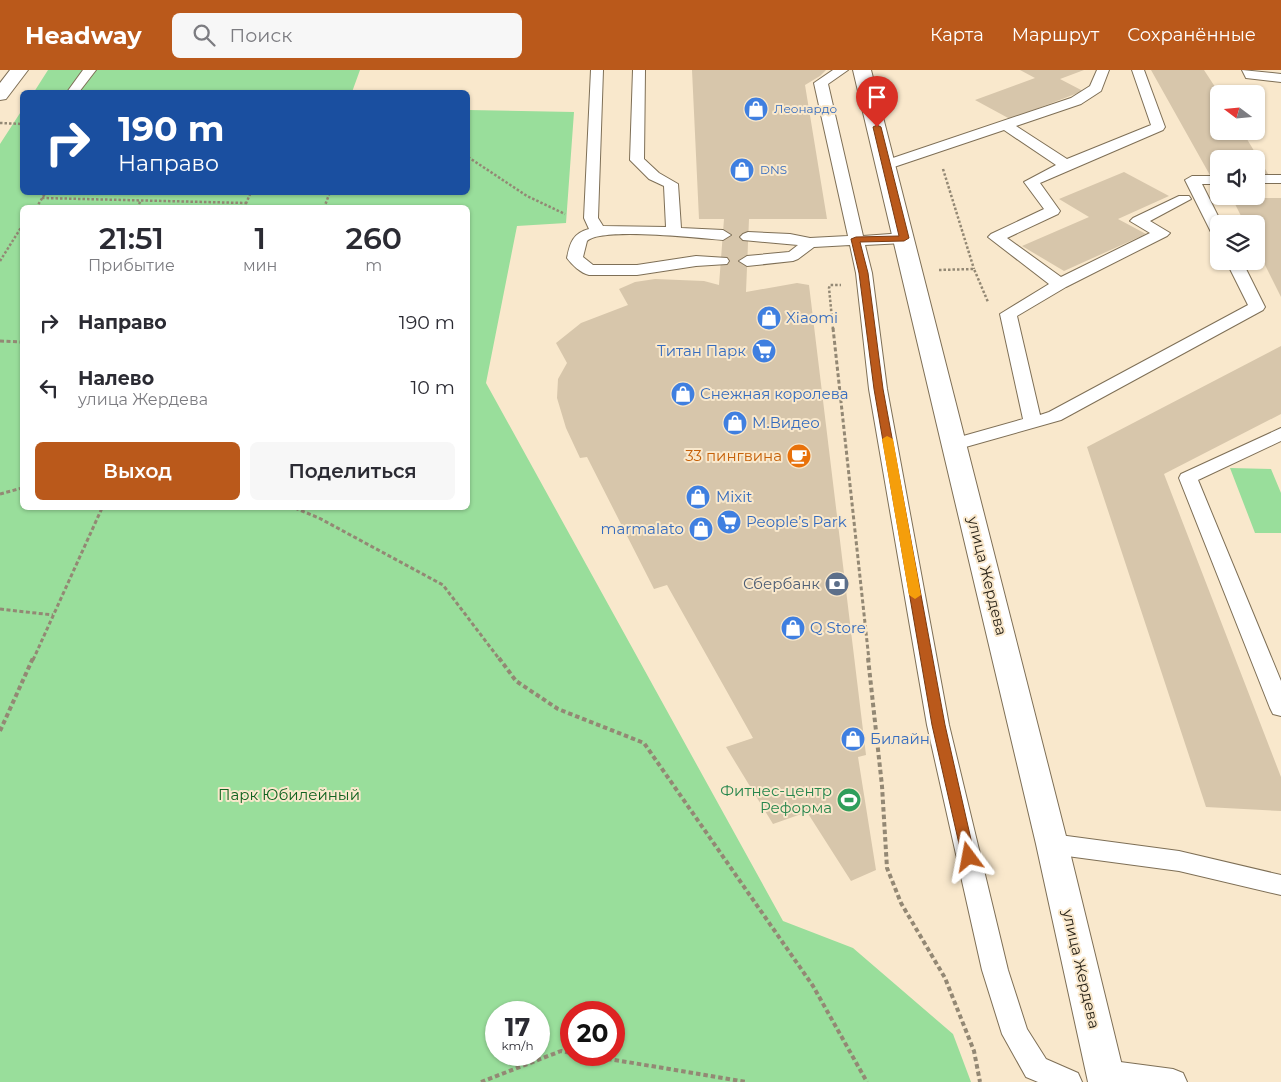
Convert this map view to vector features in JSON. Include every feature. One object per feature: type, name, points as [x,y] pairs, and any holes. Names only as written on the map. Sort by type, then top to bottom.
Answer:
[{"type":"main road","points":[[0,95],[20,70]]},
{"type":"main road","name":"улица Жердева","points":[[862,70],[1052,844],[1106,1078]]},
{"type":"lane","points":[[75,90],[90,70]]},
{"type":"lane","points":[[598,70],[591,218],[598,232]]},
{"type":"lane","points":[[639,70],[637,160],[654,176],[671,184],[674,233]]},
{"type":"lane","points":[[842,70],[821,83],[864,273],[878,389],[938,725],[995,970],[1015,1034],[1036,1068],[1068,1082]]},
{"type":"lane","points":[[886,165],[1076,101],[1096,88],[1103,70]]},
{"type":"lane","points":[[1060,284],[996,237],[1053,211],[1031,182],[1066,165],[1158,127],[1138,70]]},
{"type":"lane","points":[[1248,70],[1252,75],[1281,78]]},
{"type":"lane","points":[[1006,125],[1066,165]]},
{"type":"lane","points":[[1265,179],[1281,179]]},
{"type":"lane","points":[[1210,180],[1192,180],[1210,215]]},
{"type":"lane","points":[[1032,422],[1008,314],[1060,284],[1162,233],[1138,221],[1184,198]]},
{"type":"lane","points":[[721,261],[696,261],[637,270],[589,270],[575,258],[577,243],[587,234],[598,232],[634,230],[723,235]]},
{"type":"lane","points":[[748,237],[790,239],[810,244],[856,239],[904,238]]},
{"type":"lane","points":[[747,261],[793,256],[810,244]]},
{"type":"lane","points":[[954,444],[1054,416],[1257,307],[1238,270]]},
{"type":"lane","points":[[1281,434],[1188,478],[1281,708]]},
{"type":"lane","points":[[1052,844],[1179,861],[1281,885]]},
{"type":"lane","points":[[1106,1078],[1173,1082]]},
{"type":"path","points":[[0,123],[20,124]]},
{"type":"path","points":[[936,148],[974,269]]},
{"type":"path","points":[[470,158],[508,186],[541,205],[565,214]]},
{"type":"path","points":[[38,205],[44,195]]},
{"type":"path","points":[[42,198],[246,203],[250,195]]},
{"type":"path","points":[[138,205],[141,200]]},
{"type":"path","points":[[0,261],[20,229]]},
{"type":"path","points":[[0,341],[20,342]]},
{"type":"path","points":[[0,494],[20,489]]},
{"type":"path","points":[[0,731],[101,510]]},
{"type":"path","points":[[300,510],[319,518],[443,585],[516,681],[558,709],[644,743],[813,986],[868,1082]]},
{"type":"path","points":[[0,609],[53,615]]},
{"type":"path","points":[[481,1082],[560,1052]]},
{"type":"path","points":[[625,1062],[747,1082]]},
{"type":"green space","points":[[48,70],[360,70],[353,90],[35,90]]},
{"type":"green space","name":"Парк Юбилейный","points":[[470,110],[574,112],[566,223],[517,226],[486,383],[783,921],[853,948],[953,1034],[971,1082],[0,1082],[0,144],[20,113],[20,195],[470,195]]},
{"type":"green space","points":[[1230,468],[1271,469],[1281,493],[1281,533],[1255,533]]},
{"type":"building","name":"People’s Park","points":[[692,70],[826,70],[805,85],[827,219],[749,219],[746,292],[797,283],[809,285],[866,755],[858,757],[876,870],[851,881],[807,812],[773,824],[726,747],[753,738],[667,585],[654,589],[587,457],[580,458],[566,428],[557,398],[558,379],[567,363],[556,343],[581,323],[628,305],[619,289],[635,282],[655,279],[704,281],[719,285],[724,219],[699,219]]},
{"type":"building","points":[[1020,70],[1084,70],[1060,79],[1083,91],[1010,119],[975,100],[1035,78]]},
{"type":"building","points":[[1151,70],[1204,70],[1214,85],[1210,85],[1210,140],[1247,140],[1254,150],[1210,150],[1210,175]]},
{"type":"building","points":[[1265,169],[1270,177],[1265,177]]},
{"type":"building","points":[[1124,172],[1169,196],[1118,219],[1146,234],[1064,271],[1022,246],[1089,217],[1059,199]]},
{"type":"building","points":[[1265,198],[1281,198],[1281,297],[1265,265],[1265,215],[1240,215],[1236,205],[1265,205]]},
{"type":"building","points":[[1281,346],[1281,414],[1164,474],[1281,777],[1281,811],[1206,807],[1087,447]]},
{"type":"slow traffic","points":[[887,439],[915,595]]},
{"type":"place","name":"Леонардо","points":[[756,109]]},
{"type":"place","name":"DNS","points":[[742,170]]},
{"type":"place","name":"Xiaomi","points":[[769,318]]},
{"type":"place","name":"Титан Парк","points":[[764,351]]},
{"type":"place","name":"Снежная королева","points":[[683,394]]},
{"type":"place","name":"М.Видео","points":[[735,423]]},
{"type":"place","name":"33 пингвина","points":[[799,456]]},
{"type":"place","name":"Mixit","points":[[698,497]]},
{"type":"place","name":"People’s Park","points":[[729,522]]},
{"type":"place","name":"marmalato","points":[[701,529]]},
{"type":"place","name":"Сбербанк","points":[[837,584]]},
{"type":"place","name":"Q Store","points":[[793,628]]},
{"type":"place","name":"Билайн","points":[[853,739]]},
{"type":"place","name":"Фитнес-центр Реформа","points":[[849,800]]},
{"type":"route","points":[[877,127],[904,238],[856,239],[864,273],[878,389],[938,725],[969,857]]}]
